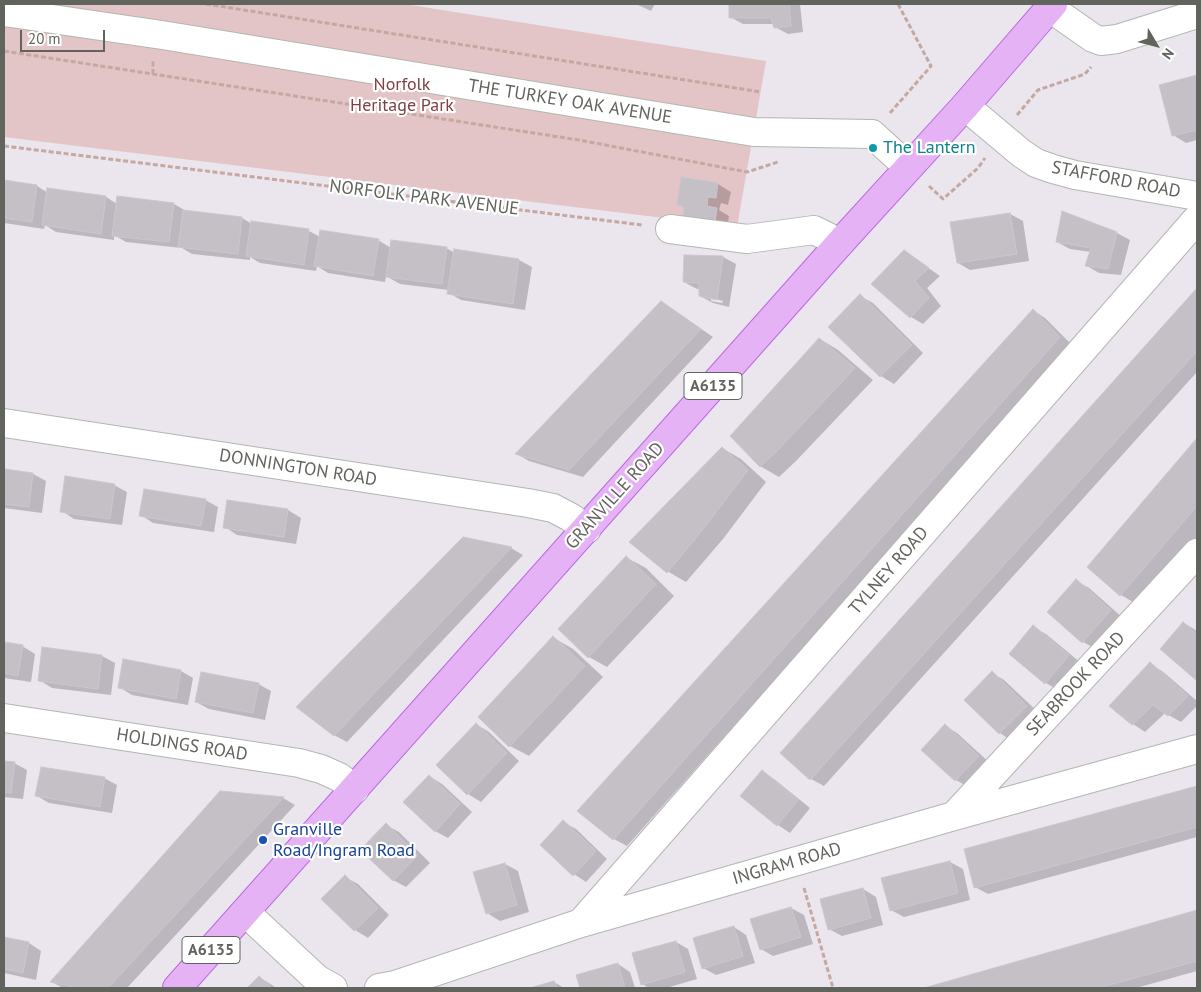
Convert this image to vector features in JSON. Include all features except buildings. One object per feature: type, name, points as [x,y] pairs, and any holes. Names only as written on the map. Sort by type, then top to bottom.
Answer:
[{"type":"main road","name":"GRANVILLE ROAD","points":[[177,988],[1051,6]]},
{"type":"street","points":[[102,4],[126,29]]},
{"type":"street","points":[[1051,6],[1093,38],[1101,40],[1117,39],[1197,14]]},
{"type":"street","name":"THE TURKEY OAK AVENUE","points":[[4,12],[126,29],[754,132],[872,134]]},
{"type":"street","name":"STAFFORD ROAD","points":[[964,106],[1020,152],[1036,162],[1053,169],[1075,175],[1197,196]]},
{"type":"street","points":[[872,134],[908,167]]},
{"type":"street","name":"TYLNEY ROAD","points":[[581,922],[1197,219]]},
{"type":"street","points":[[670,229],[746,239],[814,230],[840,243]]},
{"type":"street","name":"DONNINGTON ROAD","points":[[4,423],[528,503],[553,508],[587,528]]},
{"type":"street","name":"SEABROOK ROAD","points":[[954,816],[1197,553]]},
{"type":"street","name":"HOLDINGS ROAD","points":[[4,718],[299,763],[322,769],[339,777],[355,789]]},
{"type":"street","name":"INGRAM ROAD","points":[[380,988],[395,985],[581,922],[1197,749]]},
{"type":"street","points":[[245,912],[317,979],[333,988]]},
{"type":"path","points":[[206,4],[761,92]]},
{"type":"path","points":[[872,134],[931,66],[898,4]]},
{"type":"path","points":[[944,199],[978,168],[1000,136],[1038,90],[1085,74],[1117,39]]},
{"type":"path","points":[[4,51],[578,140],[747,172]]},
{"type":"path","name":"NORFOLK PARK AVENUE","points":[[4,146],[670,229]]},
{"type":"path","points":[[796,861],[833,988]]},
{"type":"green space","name":"Norfolk Heritage Park","points":[[4,4],[404,4],[766,61],[737,227],[4,137]]},
{"type":"place","name":"The Lantern","points":[[873,148]]},
{"type":"place","name":"Granville Road/Ingram Road","points":[[263,840]]}]
